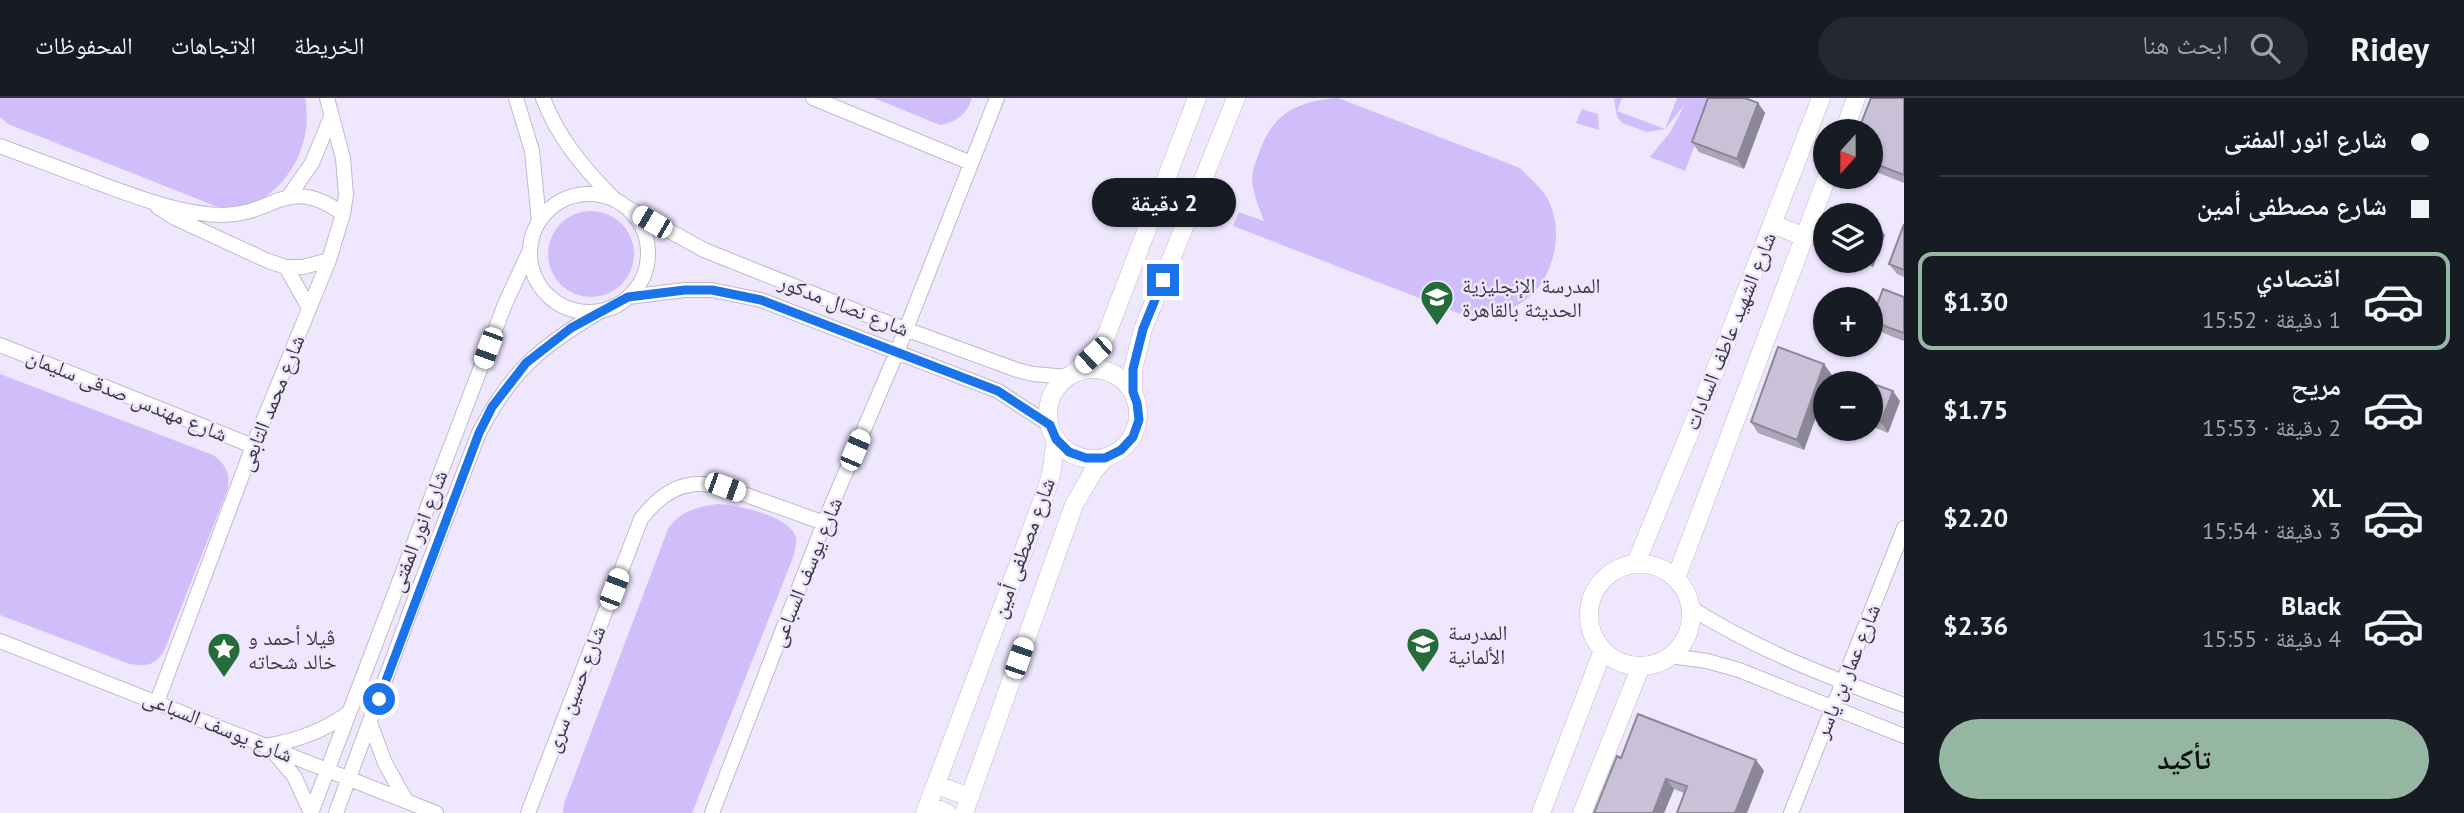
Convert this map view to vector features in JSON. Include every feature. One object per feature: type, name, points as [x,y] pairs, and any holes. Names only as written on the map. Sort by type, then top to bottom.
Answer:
[{"type":"street","name":"شارع محمد التابعى","points":[[157,702],[253,446],[329,260],[343,214],[346,195],[343,158],[327,98]]},
{"type":"street","points":[[516,98],[532,151],[538,221]]},
{"type":"street","points":[[543,98],[568,147],[614,199],[628,208],[639,221],[646,236],[648,253],[646,269],[639,285],[616,306],[601,311],[583,312],[566,307],[551,298],[539,284],[532,268],[530,250],[538,221],[553,206],[572,196],[593,194],[614,199]]},
{"type":"street","points":[[813,98],[971,163]]},
{"type":"street","name":"شارع يوسف السباعى","points":[[712,813],[824,523],[897,352],[997,98]]},
{"type":"street","points":[[1197,98],[1106,336],[1093,355],[1058,386],[1051,398],[1048,411],[1053,432],[1069,452],[1086,458],[1105,458],[1121,450],[1133,437],[1139,420],[1133,392],[1133,369],[1143,329],[1236,98]]},
{"type":"street","name":"شارع الشهيد عاطف السادات","points":[[1636,564],[1821,98]]},
{"type":"street","points":[[1848,119],[1856,98]]},
{"type":"street","points":[[289,196],[312,163],[331,117]]},
{"type":"street","points":[[0,146],[150,202],[198,213],[223,215],[244,212],[289,196],[305,195],[316,198],[343,214]]},
{"type":"street","name":"شارع الشهيد عاطف السادات","points":[[1676,578],[1822,189]]},
{"type":"street","points":[[150,202],[194,227],[286,267],[303,267],[329,260]]},
{"type":"street","name":"شارع نصال مدكور","points":[[628,208],[704,250],[905,329],[1033,374],[1070,375]]},
{"type":"street","points":[[1773,224],[1804,237]]},
{"type":"street","name":"شارع انور المفتى","points":[[311,813],[505,304],[530,250]]},
{"type":"street","points":[[286,267],[309,308]]},
{"type":"street","name":"شارع نصال مدكور","points":[[628,297],[685,290],[712,290],[761,300],[998,391],[1053,432]]},
{"type":"street","name":"شارع انور المفتى","points":[[336,813],[422,580],[479,433],[492,407],[526,363],[571,328],[601,311]]},
{"type":"street","name":"شارع مهندس صدقى سليمان","points":[[0,345],[253,446]]},
{"type":"street","points":[[1070,375],[1090,369],[1107,371],[1122,379],[1133,392]]},
{"type":"street","name":"شارع مصطفى أمين","points":[[927,809],[1046,491],[1051,475],[1053,432]]},
{"type":"street","name":"شارع مصطفى أمين","points":[[967,805],[1074,505],[1093,472],[1105,458]]},
{"type":"street","name":"شارع حسين سرى","points":[[528,813],[641,519],[653,503],[682,486],[704,482],[824,523]]},
{"type":"street","name":"شارع عمار بن ياسر","points":[[1791,813],[1904,528]]},
{"type":"street","points":[[1636,564],[1658,566],[1676,578],[1686,591],[1691,608],[1691,622],[1680,647],[1656,663],[1641,666],[1614,659],[1603,650],[1590,626],[1589,613],[1591,598],[1609,574],[1622,566],[1636,564]]},
{"type":"street","points":[[1691,608],[1749,642],[1904,705]]},
{"type":"street","name":"شارع يوسف السباعى","points":[[0,641],[436,813]]},
{"type":"street","points":[[1541,813],[1603,650]]},
{"type":"street","points":[[1670,656],[1707,661],[1739,670],[1904,736]]},
{"type":"street","points":[[1582,813],[1641,666]]},
{"type":"street","points":[[267,745],[310,735],[330,726],[348,713]]},
{"type":"street","points":[[370,723],[385,763],[407,801]]},
{"type":"street","points":[[267,745],[294,776],[311,813]]},
{"type":"street","points":[[937,785],[967,805]]},
{"type":"street","points":[[927,809],[947,813]]},
{"type":"shaded area","points":[[0,98],[305,98],[306,128],[298,157],[282,182],[256,203],[228,211],[8,124],[0,117]]},
{"type":"shaded area","points":[[874,98],[972,98],[960,116],[940,125]]},
{"type":"shaded area","points":[[1338,98],[1520,168],[1545,195],[1551,206],[1556,231],[1549,269],[1535,291],[1518,305],[1503,311],[1463,315],[1233,226],[1239,212],[1264,221],[1255,196],[1252,176],[1271,128],[1298,106]]},
{"type":"shaded area","points":[[1614,98],[1622,98],[1617,111],[1665,129],[1647,132],[1622,123],[1617,117]]},
{"type":"shaded area","points":[[1677,98],[1713,98],[1685,171],[1650,157],[1671,131],[1685,104],[1665,129]]},
{"type":"shaded area","points":[[1582,109],[1598,114],[1599,130],[1576,123]]},
{"type":"shaded area","points":[[591,211],[615,218],[627,230],[634,254],[627,278],[615,290],[591,297],[567,290],[555,278],[548,254],[555,230],[567,218]]},
{"type":"shaded area","points":[[0,374],[213,455],[225,467],[228,475],[227,491],[164,651],[154,662],[146,665],[130,664],[0,615]]},
{"type":"shaded area","points":[[718,504],[750,509],[775,518],[792,530],[796,544],[692,813],[563,813],[564,804],[668,529],[678,518],[690,511]]},
{"type":"building","points":[[1708,98],[1745,98],[1758,103],[1737,159],[1692,142]]},
{"type":"building","points":[[1871,98],[1904,98],[1904,175],[1883,167],[1883,119],[1863,119]]},
{"type":"building","points":[[1904,224],[1904,270],[1889,264]]},
{"type":"building","points":[[1883,289],[1904,297],[1904,333],[1883,325]]},
{"type":"building","points":[[1778,347],[1824,364],[1822,371],[1813,371],[1813,395],[1797,440],[1751,422]]},
{"type":"building","points":[[1883,387],[1893,391],[1883,417]]},
{"type":"building","points":[[1638,714],[1756,760],[1735,813],[1677,813],[1687,786],[1666,779],[1653,813],[1594,813],[1617,756],[1621,758]]},
{"type":"place","name":"المدرسة الإنجليزية الحديثة بالقاهرة","points":[[1437,327]]},
{"type":"place","name":"المدرسة الألمانية","points":[[1423,674]]},
{"type":"place","name":"ڤيلا أحمد و خالد شحاته","points":[[224,679]]},
{"type":"route","points":[[379,699],[479,433],[492,407],[526,363],[571,328],[601,311],[616,306],[628,297],[685,290],[712,290],[761,300],[998,391],[1050,425],[1056,439],[1069,452],[1086,458],[1105,458],[1121,450],[1133,437],[1139,420],[1133,392],[1133,369],[1143,329],[1163,280]]}]
